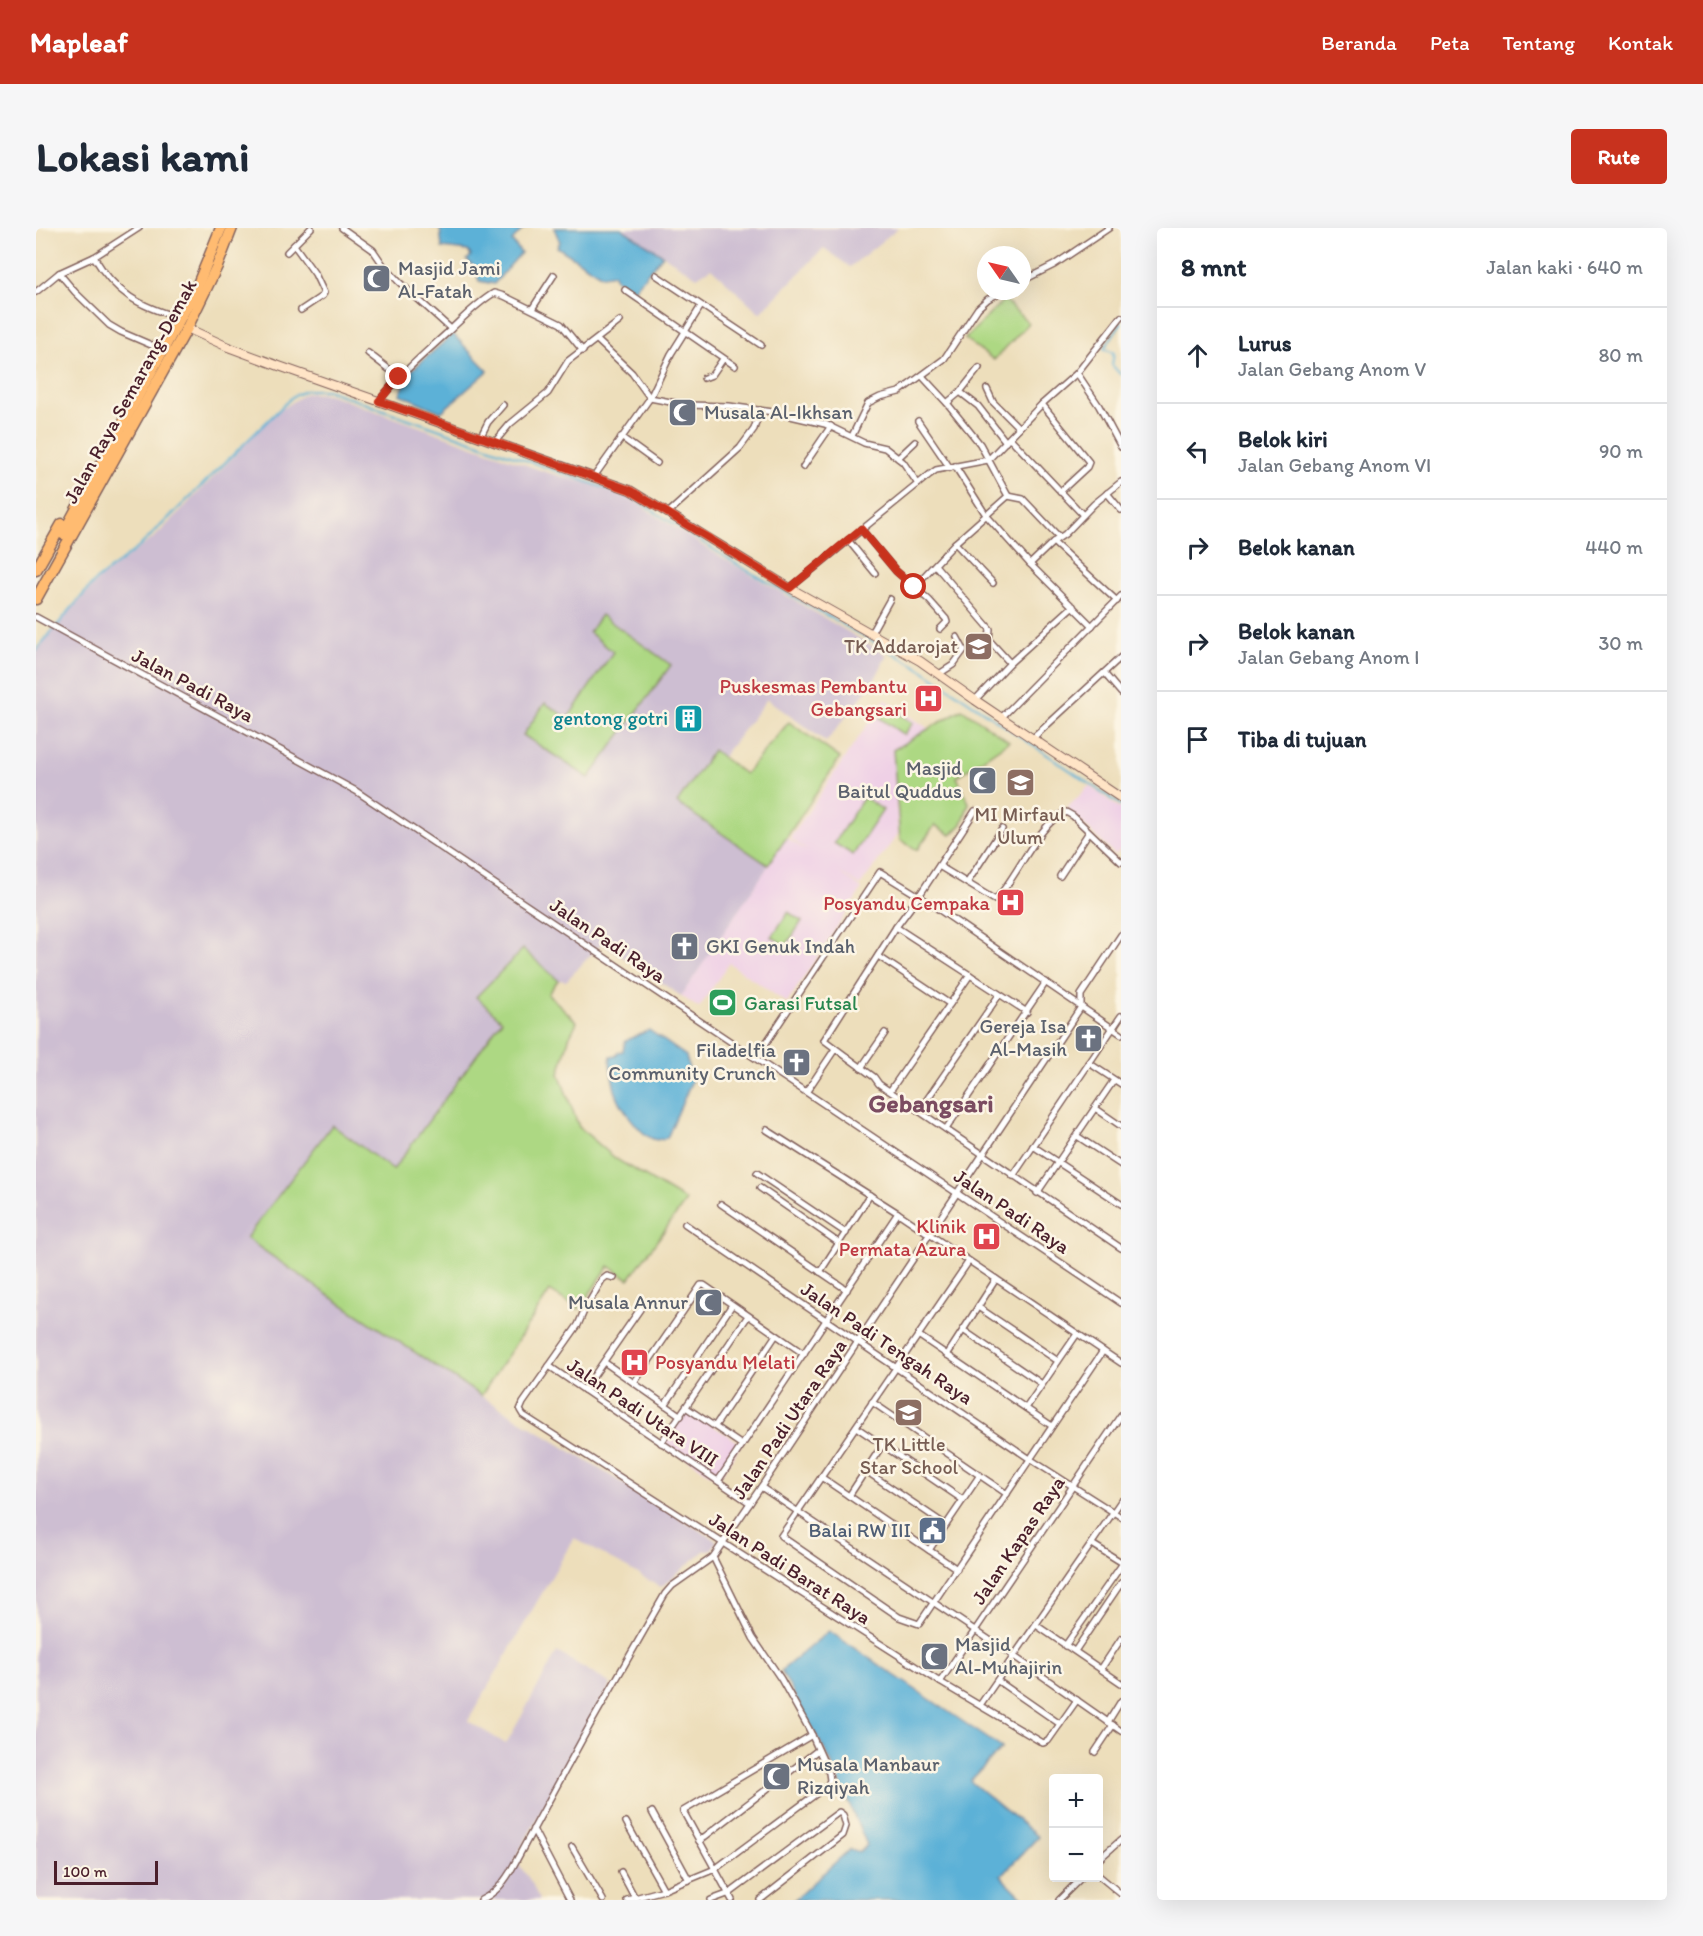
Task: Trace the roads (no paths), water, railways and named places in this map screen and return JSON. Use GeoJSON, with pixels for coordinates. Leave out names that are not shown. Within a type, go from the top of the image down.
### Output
{"type":"FeatureCollection","features":[{"type":"Feature","properties":{"kind":"highway"},"geometry":{"type":"LineString","coordinates":[[36,585],[181,318],[196,289],[221,228]]}},
{"type":"Feature","properties":{"kind":"highway","name":"Jalan Raya Semarang-Demak"},"geometry":{"type":"LineString","coordinates":[[36,599],[188,328],[232,228]]}},
{"type":"Feature","properties":{"kind":"highway"},"geometry":{"type":"LineString","coordinates":[[36,570],[84,486],[109,451]]}},
{"type":"Feature","properties":{"kind":"street"},"geometry":{"type":"LineString","coordinates":[[36,292],[59,273],[94,257],[138,228]]}},
{"type":"Feature","properties":{"kind":"street"},"geometry":{"type":"LineString","coordinates":[[287,252],[311,228]]}},
{"type":"Feature","properties":{"kind":"street"},"geometry":{"type":"LineString","coordinates":[[342,228],[373,250],[381,263],[399,282],[451,329]]}},
{"type":"Feature","properties":{"kind":"street"},"geometry":{"type":"LineString","coordinates":[[1031,276],[1053,265],[1107,228]]}},
{"type":"Feature","properties":{"kind":"street"},"geometry":{"type":"LineString","coordinates":[[294,245],[315,274],[324,293],[301,310]]}},
{"type":"Feature","properties":{"kind":"street"},"geometry":{"type":"LineString","coordinates":[[94,257],[109,280],[126,294],[150,309],[181,318]]}},
{"type":"Feature","properties":{"kind":"street"},"geometry":{"type":"LineString","coordinates":[[59,273],[109,325],[163,350]]}},
{"type":"Feature","properties":{"kind":"street"},"geometry":{"type":"LineString","coordinates":[[656,274],[761,345]]}},
{"type":"Feature","properties":{"kind":"street"},"geometry":{"type":"LineString","coordinates":[[532,309],[554,275]]}},
{"type":"Feature","properties":{"kind":"street"},"geometry":{"type":"LineString","coordinates":[[625,290],[735,366]]}},
{"type":"Feature","properties":{"kind":"street"},"geometry":{"type":"LineString","coordinates":[[379,401],[399,377],[494,293],[532,309],[563,326],[583,351]]}},
{"type":"Feature","properties":{"kind":"street"},"geometry":{"type":"LineString","coordinates":[[852,436],[868,403],[899,392],[948,354],[978,308],[987,300]]}},
{"type":"Feature","properties":{"kind":"street"},"geometry":{"type":"LineString","coordinates":[[593,478],[650,398],[684,332],[702,306]]}},
{"type":"Feature","properties":{"kind":"street"},"geometry":{"type":"LineString","coordinates":[[790,588],[936,470],[988,460],[1042,404],[1077,373],[1121,317]]}},
{"type":"Feature","properties":{"kind":"street"},"geometry":{"type":"LineString","coordinates":[[494,443],[510,424],[548,393],[565,365],[620,321]]}},
{"type":"Feature","properties":{"kind":"street"},"geometry":{"type":"LineString","coordinates":[[188,328],[228,347],[630,490],[790,588],[939,674],[1121,798]]}},
{"type":"Feature","properties":{"kind":"street"},"geometry":{"type":"LineString","coordinates":[[597,340],[632,373],[650,398],[686,405],[729,406],[760,410],[831,426],[864,443],[885,448],[898,458],[918,484]]}},
{"type":"Feature","properties":{"kind":"street"},"geometry":{"type":"LineString","coordinates":[[368,353],[399,377]]}},
{"type":"Feature","properties":{"kind":"street"},"geometry":{"type":"LineString","coordinates":[[705,378],[712,375],[723,358]]}},
{"type":"Feature","properties":{"kind":"street"},"geometry":{"type":"LineString","coordinates":[[947,403],[960,392],[979,368]]}},
{"type":"Feature","properties":{"kind":"street"},"geometry":{"type":"LineString","coordinates":[[1077,373],[1099,406],[1121,447]]}},
{"type":"Feature","properties":{"kind":"street"},"geometry":{"type":"LineString","coordinates":[[922,376],[980,444],[1008,496]]}},
{"type":"Feature","properties":{"kind":"street"},"geometry":{"type":"LineString","coordinates":[[987,389],[993,402],[1019,428]]}},
{"type":"Feature","properties":{"kind":"street"},"geometry":{"type":"LineString","coordinates":[[960,392],[978,406],[1008,440],[1083,515]]}},
{"type":"Feature","properties":{"kind":"street"},"geometry":{"type":"LineString","coordinates":[[1042,404],[1088,460],[1087,467],[1061,491]]}},
{"type":"Feature","properties":{"kind":"street"},"geometry":{"type":"LineString","coordinates":[[480,438],[488,422],[502,405]]}},
{"type":"Feature","properties":{"kind":"street"},"geometry":{"type":"LineString","coordinates":[[668,513],[740,448],[754,429],[760,410]]}},
{"type":"Feature","properties":{"kind":"street"},"geometry":{"type":"LineString","coordinates":[[918,421],[986,515],[1030,564],[1092,626]]}},
{"type":"Feature","properties":{"kind":"street"},"geometry":{"type":"LineString","coordinates":[[803,467],[831,426]]}},
{"type":"Feature","properties":{"kind":"street"},"geometry":{"type":"LineString","coordinates":[[621,437],[657,463]]}},
{"type":"Feature","properties":{"kind":"street"},"geometry":{"type":"LineString","coordinates":[[898,458],[915,442]]}},
{"type":"Feature","properties":{"kind":"street"},"geometry":{"type":"LineString","coordinates":[[1030,564],[1121,482]]}},
{"type":"Feature","properties":{"kind":"street"},"geometry":{"type":"LineString","coordinates":[[1107,493],[1121,510]]}},
{"type":"Feature","properties":{"kind":"street"},"geometry":{"type":"LineString","coordinates":[[914,587],[955,543],[1008,496],[1023,499],[1059,537]]}},
{"type":"Feature","properties":{"kind":"street"},"geometry":{"type":"LineString","coordinates":[[861,529],[896,571],[929,600],[947,621],[940,629]]}},
{"type":"Feature","properties":{"kind":"street"},"geometry":{"type":"LineString","coordinates":[[848,540],[875,573]]}},
{"type":"Feature","properties":{"kind":"street"},"geometry":{"type":"LineString","coordinates":[[1001,718],[1119,598],[1053,542]]}},
{"type":"Feature","properties":{"kind":"street"},"geometry":{"type":"LineString","coordinates":[[955,543],[993,583]]}},
{"type":"Feature","properties":{"kind":"street"},"geometry":{"type":"LineString","coordinates":[[935,565],[990,629],[989,639],[1010,663]]}},
{"type":"Feature","properties":{"kind":"street"},"geometry":{"type":"LineString","coordinates":[[871,633],[890,599]]}},
{"type":"Feature","properties":{"kind":"street"},"geometry":{"type":"LineString","coordinates":[[975,700],[1010,663],[1073,606]]}},
{"type":"Feature","properties":{"kind":"street","name":"Jalan Padi Raya"},"geometry":{"type":"LineString","coordinates":[[36,617],[345,784],[1121,1303]]}},
{"type":"Feature","properties":{"kind":"street"},"geometry":{"type":"LineString","coordinates":[[939,674],[955,663],[964,650],[957,637]]}},
{"type":"Feature","properties":{"kind":"street"},"geometry":{"type":"LineString","coordinates":[[1033,738],[1121,657]]}},
{"type":"Feature","properties":{"kind":"street"},"geometry":{"type":"LineString","coordinates":[[1104,673],[1121,693]]}},
{"type":"Feature","properties":{"kind":"street"},"geometry":{"type":"LineString","coordinates":[[975,812],[896,927],[857,991],[833,1024],[825,1042],[982,1156],[1121,1248]]}},
{"type":"Feature","properties":{"kind":"street"},"geometry":{"type":"LineString","coordinates":[[939,866],[993,900],[997,899],[1042,832],[1060,814],[1064,813],[1069,814],[1121,862]]}},
{"type":"Feature","properties":{"kind":"street"},"geometry":{"type":"LineString","coordinates":[[967,883],[1002,829]]}},
{"type":"Feature","properties":{"kind":"street"},"geometry":{"type":"LineString","coordinates":[[1060,876],[1089,832]]}},
{"type":"Feature","properties":{"kind":"street"},"geometry":{"type":"LineString","coordinates":[[756,1058],[880,872],[919,896],[1121,1034]]}},
{"type":"Feature","properties":{"kind":"street"},"geometry":{"type":"LineString","coordinates":[[896,927],[1027,1012]]}},
{"type":"Feature","properties":{"kind":"street","name":"Jalan Padi Utara Raya"},"geometry":{"type":"LineString","coordinates":[[481,1900],[501,1886],[665,1594],[672,1586],[713,1557],[721,1546],[1081,1007],[1082,995],[1121,935]]}},
{"type":"Feature","properties":{"kind":"street"},"geometry":{"type":"LineString","coordinates":[[878,956],[950,1004]]}},
{"type":"Feature","properties":{"kind":"street"},"geometry":{"type":"LineString","coordinates":[[890,1091],[970,975]]}},
{"type":"Feature","properties":{"kind":"street"},"geometry":{"type":"LineString","coordinates":[[946,1129],[1046,982]]}},
{"type":"Feature","properties":{"kind":"street"},"geometry":{"type":"LineString","coordinates":[[919,1111],[999,995]]}},
{"type":"Feature","properties":{"kind":"street"},"geometry":{"type":"LineString","coordinates":[[1012,1176],[1121,1016]]}},
{"type":"Feature","properties":{"kind":"street"},"geometry":{"type":"LineString","coordinates":[[861,1068],[885,1033]]}},
{"type":"Feature","properties":{"kind":"street"},"geometry":{"type":"LineString","coordinates":[[807,1091],[835,1049]]}},
{"type":"Feature","properties":{"kind":"street"},"geometry":{"type":"LineString","coordinates":[[1089,1063],[1121,1084]]}},
{"type":"Feature","properties":{"kind":"street"},"geometry":{"type":"LineString","coordinates":[[1037,1193],[1114,1080]]}},
{"type":"Feature","properties":{"kind":"street"},"geometry":{"type":"LineString","coordinates":[[1095,1108],[1121,1125]]}},
{"type":"Feature","properties":{"kind":"street"},"geometry":{"type":"LineString","coordinates":[[767,1130],[898,1213],[1121,1363]]}},
{"type":"Feature","properties":{"kind":"street"},"geometry":{"type":"LineString","coordinates":[[1077,1136],[1121,1165]]}},
{"type":"Feature","properties":{"kind":"street"},"geometry":{"type":"LineString","coordinates":[[1033,1146],[1121,1204]]}},
{"type":"Feature","properties":{"kind":"street"},"geometry":{"type":"LineString","coordinates":[[757,1173],[846,1233]]}},
{"type":"Feature","properties":{"kind":"street"},"geometry":{"type":"LineString","coordinates":[[760,1188],[839,1243]]}},
{"type":"Feature","properties":{"kind":"street"},"geometry":{"type":"LineString","coordinates":[[820,1272],[870,1195]]}},
{"type":"Feature","properties":{"kind":"street"},"geometry":{"type":"LineString","coordinates":[[721,1204],[847,1290]]}},
{"type":"Feature","properties":{"kind":"street"},"geometry":{"type":"LineString","coordinates":[[799,1215],[805,1206]]}},
{"type":"Feature","properties":{"kind":"street"},"geometry":{"type":"LineString","coordinates":[[718,1481],[898,1213]]}},
{"type":"Feature","properties":{"kind":"street","name":"Jalan Padi Tengah Raya"},"geometry":{"type":"LineString","coordinates":[[685,1224],[1030,1459],[1121,1517]]}},
{"type":"Feature","properties":{"kind":"street"},"geometry":{"type":"LineString","coordinates":[[969,1261],[781,1536],[898,1617],[919,1624],[1103,1351]]}},
{"type":"Feature","properties":{"kind":"street","name":"Jalan Padi Utara VIII"},"geometry":{"type":"LineString","coordinates":[[523,1415],[520,1410],[523,1403],[578,1324],[603,1280],[607,1276],[614,1278]]}},
{"type":"Feature","properties":{"kind":"street"},"geometry":{"type":"LineString","coordinates":[[947,1354],[996,1279]]}},
{"type":"Feature","properties":{"kind":"street"},"geometry":{"type":"LineString","coordinates":[[634,1383],[699,1287],[704,1286],[804,1354]]}},
{"type":"Feature","properties":{"kind":"street"},"geometry":{"type":"LineString","coordinates":[[584,1390],[643,1305]]}},
{"type":"Feature","properties":{"kind":"street"},"geometry":{"type":"LineString","coordinates":[[665,1405],[732,1305]]}},
{"type":"Feature","properties":{"kind":"street"},"geometry":{"type":"LineString","coordinates":[[978,1307],[1058,1361]]}},
{"type":"Feature","properties":{"kind":"street"},"geometry":{"type":"LineString","coordinates":[[662,1443],[748,1316]]}},
{"type":"Feature","properties":{"kind":"street"},"geometry":{"type":"LineString","coordinates":[[963,1330],[1042,1384]]}},
{"type":"Feature","properties":{"kind":"street"},"geometry":{"type":"LineString","coordinates":[[1026,1408],[1077,1334]]}},
{"type":"Feature","properties":{"kind":"street"},"geometry":{"type":"LineString","coordinates":[[715,1426],[776,1335]]}},
{"type":"Feature","properties":{"kind":"street"},"geometry":{"type":"LineString","coordinates":[[918,1335],[1052,1426]]}},
{"type":"Feature","properties":{"kind":"street"},"geometry":{"type":"LineString","coordinates":[[604,1362],[681,1416]]}},
{"type":"Feature","properties":{"kind":"street","name":"Jalan Padi Utara VIII"},"geometry":{"type":"LineString","coordinates":[[549,1366],[750,1503]]}},
{"type":"Feature","properties":{"kind":"street"},"geometry":{"type":"LineString","coordinates":[[872,1402],[1007,1494]]}},
{"type":"Feature","properties":{"kind":"street"},"geometry":{"type":"LineString","coordinates":[[687,1408],[742,1445]]}},
{"type":"Feature","properties":{"kind":"street","name":"Jalan Padi Barat Raya"},"geometry":{"type":"LineString","coordinates":[[523,1415],[721,1546],[1043,1743],[1048,1741],[1060,1724]]}},
{"type":"Feature","properties":{"kind":"street","name":"Jalan Kapas Raya"},"geometry":{"type":"LineString","coordinates":[[940,1682],[1121,1415]]}},
{"type":"Feature","properties":{"kind":"street"},"geometry":{"type":"LineString","coordinates":[[856,1427],[963,1500]]}},
{"type":"Feature","properties":{"kind":"street"},"geometry":{"type":"LineString","coordinates":[[849,1496],[883,1444]]}},
{"type":"Feature","properties":{"kind":"street"},"geometry":{"type":"LineString","coordinates":[[866,1471],[946,1525]]}},
{"type":"Feature","properties":{"kind":"street"},"geometry":{"type":"LineString","coordinates":[[929,1550],[980,1475]]}},
{"type":"Feature","properties":{"kind":"street"},"geometry":{"type":"LineString","coordinates":[[821,1478],[957,1569]]}},
{"type":"Feature","properties":{"kind":"street"},"geometry":{"type":"LineString","coordinates":[[761,1487],[1121,1731]]}},
{"type":"Feature","properties":{"kind":"street"},"geometry":{"type":"LineString","coordinates":[[980,1705],[1121,1500]]}},
{"type":"Feature","properties":{"kind":"street"},"geometry":{"type":"LineString","coordinates":[[1065,1646],[1121,1564],[1092,1544]]}},
{"type":"Feature","properties":{"kind":"street"},"geometry":{"type":"LineString","coordinates":[[627,1900],[664,1890],[715,1869],[828,1785],[830,1780],[812,1735],[781,1678],[753,1638],[713,1557]]}},
{"type":"Feature","properties":{"kind":"street"},"geometry":{"type":"LineString","coordinates":[[1075,1651],[1121,1583]]}},
{"type":"Feature","properties":{"kind":"street"},"geometry":{"type":"LineString","coordinates":[[1035,1625],[1121,1683]]}},
{"type":"Feature","properties":{"kind":"street"},"geometry":{"type":"LineString","coordinates":[[1101,1669],[1121,1640]]}},
{"type":"Feature","properties":{"kind":"street"},"geometry":{"type":"LineString","coordinates":[[998,1681],[1060,1724],[1077,1700]]}},
{"type":"Feature","properties":{"kind":"street"},"geometry":{"type":"LineString","coordinates":[[1095,1752],[1121,1701]]}},
{"type":"Feature","properties":{"kind":"street"},"geometry":{"type":"LineString","coordinates":[[732,1900],[684,1815],[684,1810],[812,1735]]}},
{"type":"Feature","properties":{"kind":"street"},"geometry":{"type":"LineString","coordinates":[[699,1841],[818,1750]]}},
{"type":"Feature","properties":{"kind":"street"},"geometry":{"type":"LineString","coordinates":[[652,1812],[689,1880]]}},
{"type":"Feature","properties":{"kind":"street"},"geometry":{"type":"LineString","coordinates":[[711,1900],[730,1893],[839,1812],[846,1821],[846,1831],[843,1835],[761,1900]]}},
{"type":"Feature","properties":{"kind":"street"},"geometry":{"type":"LineString","coordinates":[[626,1822],[664,1890]]}},
{"type":"Feature","properties":{"kind":"street"},"geometry":{"type":"LineString","coordinates":[[533,1829],[570,1900]]}},
{"type":"Feature","properties":{"kind":"street"},"geometry":{"type":"LineString","coordinates":[[1103,1856],[1121,1840]]}},
{"type":"Feature","properties":{"kind":"street"},"geometry":{"type":"LineString","coordinates":[[572,1847],[603,1900]]}},
{"type":"Feature","properties":{"kind":"street"},"geometry":{"type":"LineString","coordinates":[[621,1872],[635,1899]]}},
{"type":"Feature","properties":{"kind":"street"},"geometry":{"type":"LineString","coordinates":[[1103,1879],[1121,1894]]}},
{"type":"Feature","properties":{"kind":"street"},"geometry":{"type":"LineString","coordinates":[[1059,1900],[1077,1882]]}},
{"type":"Feature","properties":{"kind":"water"},"geometry":{"type":"Polygon","coordinates":[[[440,228],[524,228],[512,241],[521,253],[494,284],[479,281],[475,268],[467,260],[471,256],[468,251],[442,248],[440,228]]]}},
{"type":"Feature","properties":{"kind":"water"},"geometry":{"type":"Polygon","coordinates":[[[554,228],[621,228],[663,255],[631,293],[615,278],[614,274],[602,276],[557,247],[560,242],[554,228]]]}},
{"type":"Feature","properties":{"kind":"water"},"geometry":{"type":"Polygon","coordinates":[[[453,334],[488,371],[441,412],[400,394],[411,371],[453,334]]]}},
{"type":"Feature","properties":{"kind":"water"},"geometry":{"type":"Polygon","coordinates":[[[649,1030],[686,1056],[693,1078],[667,1138],[658,1140],[642,1131],[625,1110],[615,1090],[610,1061],[611,1057],[623,1051],[625,1041],[649,1030]]]}},
{"type":"Feature","properties":{"kind":"water"},"geometry":{"type":"Polygon","coordinates":[[[829,1631],[1002,1748],[970,1781],[1038,1837],[1001,1876],[1025,1900],[794,1900],[850,1849],[860,1852],[867,1845],[831,1762],[781,1671],[829,1631]]]}},
{"type":"Feature","properties":{"kind":"waterway"},"geometry":{"type":"LineString","coordinates":[[1121,323],[1104,349],[1114,353],[1112,365],[1121,375]]}},
{"type":"Feature","properties":{"kind":"waterway"},"geometry":{"type":"LineString","coordinates":[[36,650],[95,581],[139,547],[292,397],[306,390],[327,390],[633,498],[743,568],[918,667],[1121,805]]}},
{"type":"Feature","properties":{"kind":"place","name":"Masjid Jami Al-Fatah"},"geometry":{"type":"Point","coordinates":[377,279]}},
{"type":"Feature","properties":{"kind":"place","name":"Musala Al-Ikhsan"},"geometry":{"type":"Point","coordinates":[683,412]}},
{"type":"Feature","properties":{"kind":"place","name":"TK Addarojat"},"geometry":{"type":"Point","coordinates":[979,646]}},
{"type":"Feature","properties":{"kind":"place","name":"Puskesmas Pembantu Gebangsari"},"geometry":{"type":"Point","coordinates":[928,698]}},
{"type":"Feature","properties":{"kind":"place","name":"gentong gotri"},"geometry":{"type":"Point","coordinates":[689,718]}},
{"type":"Feature","properties":{"kind":"place","name":"Masjid Baitul Quddus"},"geometry":{"type":"Point","coordinates":[983,780]}},
{"type":"Feature","properties":{"kind":"place","name":"MI Mirfaul Ulum"},"geometry":{"type":"Point","coordinates":[1020,783]}},
{"type":"Feature","properties":{"kind":"place","name":"Posyandu Cempaka"},"geometry":{"type":"Point","coordinates":[1011,903]}},
{"type":"Feature","properties":{"kind":"place","name":"GKI Genuk Indah"},"geometry":{"type":"Point","coordinates":[685,946]}},
{"type":"Feature","properties":{"kind":"place","name":"Garasi Futsal"},"geometry":{"type":"Point","coordinates":[723,1003]}},
{"type":"Feature","properties":{"kind":"place","name":"Gereja Isa Al-Masih"},"geometry":{"type":"Point","coordinates":[1088,1038]}},
{"type":"Feature","properties":{"kind":"place","name":"Filadelfia Community Crunch"},"geometry":{"type":"Point","coordinates":[797,1062]}},
{"type":"Feature","properties":{"kind":"place","name":"Klinik Permata Azura"},"geometry":{"type":"Point","coordinates":[987,1237]}},
{"type":"Feature","properties":{"kind":"place","name":"Musala Annur"},"geometry":{"type":"Point","coordinates":[709,1302]}},
{"type":"Feature","properties":{"kind":"place","name":"Posyandu Melati"},"geometry":{"type":"Point","coordinates":[634,1362]}},
{"type":"Feature","properties":{"kind":"place","name":"TK Little Star School"},"geometry":{"type":"Point","coordinates":[909,1413]}},
{"type":"Feature","properties":{"kind":"place","name":"Balai RW III"},"geometry":{"type":"Point","coordinates":[932,1530]}},
{"type":"Feature","properties":{"kind":"place","name":"Masjid Al-Muhajirin"},"geometry":{"type":"Point","coordinates":[934,1656]}},
{"type":"Feature","properties":{"kind":"place","name":"Musala Manbaur Rizqiyah"},"geometry":{"type":"Point","coordinates":[776,1776]}},
{"type":"Feature","properties":{"kind":"district","name":"Gebangsari"},"geometry":{"type":"Point","coordinates":[931,1103]}}]}
